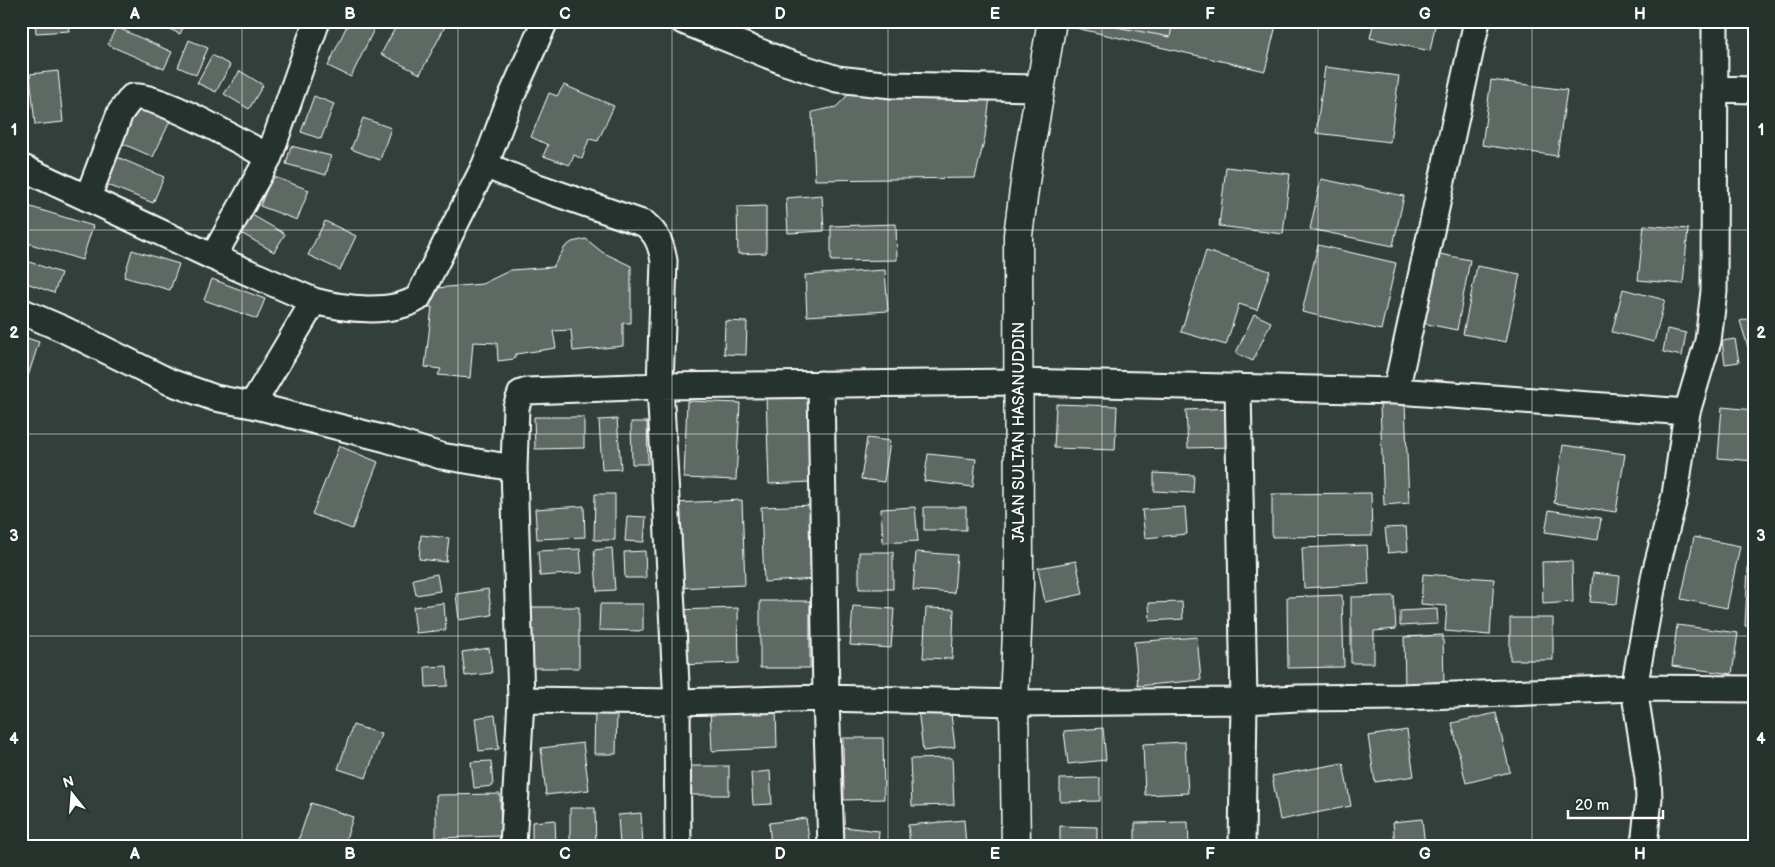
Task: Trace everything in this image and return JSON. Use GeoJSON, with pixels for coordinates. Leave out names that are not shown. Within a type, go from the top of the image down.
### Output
{"type":"FeatureCollection","features":[{"type":"Feature","properties":{"kind":"main road","name":"JALAN SULTAN HASANUDDIN"},"geometry":{"type":"LineString","coordinates":[[1016,846],[1014,703],[1019,585],[1018,235],[1052,21]]}},
{"type":"Feature","properties":{"kind":"street"},"geometry":{"type":"LineString","coordinates":[[213,257],[269,157],[316,21]]}},
{"type":"Feature","properties":{"kind":"street"},"geometry":{"type":"LineString","coordinates":[[21,167],[213,257],[314,301],[352,309],[400,306],[418,298],[485,165],[509,102],[545,21]]}},
{"type":"Feature","properties":{"kind":"street"},"geometry":{"type":"LineString","coordinates":[[683,21],[785,62],[837,79],[892,86],[1040,88]]}},
{"type":"Feature","properties":{"kind":"street"},"geometry":{"type":"LineString","coordinates":[[1396,391],[1477,21]]}},
{"type":"Feature","properties":{"kind":"street"},"geometry":{"type":"LineString","coordinates":[[1644,846],[1649,798],[1648,778],[1634,688],[1655,573],[1675,495],[1688,412],[1708,341],[1714,291],[1715,21]]}},
{"type":"Feature","properties":{"kind":"street"},"geometry":{"type":"LineString","coordinates":[[1715,89],[1754,90]]}},
{"type":"Feature","properties":{"kind":"street"},"geometry":{"type":"LineString","coordinates":[[88,197],[120,113],[132,97],[143,96],[176,110],[269,157]]}},
{"type":"Feature","properties":{"kind":"street"},"geometry":{"type":"LineString","coordinates":[[485,165],[535,186],[645,224],[654,232],[661,244],[664,261],[660,386],[677,702],[678,846]]}},
{"type":"Feature","properties":{"kind":"street"},"geometry":{"type":"LineString","coordinates":[[252,405],[314,301]]}},
{"type":"Feature","properties":{"kind":"street"},"geometry":{"type":"LineString","coordinates":[[21,311],[63,329],[170,382],[215,398],[252,405],[441,456],[514,468]]}},
{"type":"Feature","properties":{"kind":"street"},"geometry":{"type":"LineString","coordinates":[[513,846],[521,700],[514,468],[516,407],[521,393],[527,391],[660,386],[1018,382],[1396,391],[1688,412]]}},
{"type":"Feature","properties":{"kind":"street"},"geometry":{"type":"LineString","coordinates":[[822,384],[826,698],[831,846]]}},
{"type":"Feature","properties":{"kind":"street"},"geometry":{"type":"LineString","coordinates":[[1238,387],[1244,701],[1242,846]]}},
{"type":"Feature","properties":{"kind":"street"},"geometry":{"type":"LineString","coordinates":[[521,700],[677,702],[826,698],[1014,703],[1244,701],[1634,688],[1754,689]]}},
{"type":"Feature","properties":{"kind":"building"},"geometry":{"type":"Polygon","coordinates":[[[35,21],[68,21],[69,31],[36,33],[35,21]]]}},
{"type":"Feature","properties":{"kind":"building"},"geometry":{"type":"Polygon","coordinates":[[[153,21],[186,21],[180,34],[153,21]]]}},
{"type":"Feature","properties":{"kind":"building"},"geometry":{"type":"Polygon","coordinates":[[[349,21],[378,21],[351,77],[328,66],[349,21]]]}},
{"type":"Feature","properties":{"kind":"building"},"geometry":{"type":"Polygon","coordinates":[[[399,21],[448,21],[420,74],[381,54],[399,21]]]}},
{"type":"Feature","properties":{"kind":"building"},"geometry":{"type":"Polygon","coordinates":[[[1068,21],[1277,21],[1265,71],[1067,26],[1068,21]]]}},
{"type":"Feature","properties":{"kind":"building"},"geometry":{"type":"Polygon","coordinates":[[[1112,21],[1173,21],[1170,37],[1111,26],[1112,21]]]}},
{"type":"Feature","properties":{"kind":"building"},"geometry":{"type":"Polygon","coordinates":[[[1374,21],[1436,21],[1430,51],[1370,38],[1374,21]]]}},
{"type":"Feature","properties":{"kind":"building"},"geometry":{"type":"Polygon","coordinates":[[[116,27],[172,52],[164,69],[108,45],[116,27]]]}},
{"type":"Feature","properties":{"kind":"building"},"geometry":{"type":"Polygon","coordinates":[[[189,40],[208,48],[196,75],[178,67],[189,40]]]}},
{"type":"Feature","properties":{"kind":"building"},"geometry":{"type":"Polygon","coordinates":[[[212,55],[230,65],[216,92],[197,83],[212,55]]]}},
{"type":"Feature","properties":{"kind":"building"},"geometry":{"type":"Polygon","coordinates":[[[1325,67],[1399,76],[1390,142],[1316,133],[1325,67]]]}},
{"type":"Feature","properties":{"kind":"building"},"geometry":{"type":"Polygon","coordinates":[[[58,71],[63,122],[35,125],[30,74],[58,71]]]}},
{"type":"Feature","properties":{"kind":"building"},"geometry":{"type":"Polygon","coordinates":[[[240,71],[263,85],[249,109],[224,94],[240,71]]]}},
{"type":"Feature","properties":{"kind":"building"},"geometry":{"type":"Polygon","coordinates":[[[1491,80],[1567,90],[1557,156],[1482,145],[1491,80]]]}},
{"type":"Feature","properties":{"kind":"building"},"geometry":{"type":"Polygon","coordinates":[[[564,85],[614,106],[598,141],[589,139],[582,159],[574,155],[570,165],[543,156],[548,145],[531,137],[549,93],[557,96],[564,85]]]}},
{"type":"Feature","properties":{"kind":"building"},"geometry":{"type":"Polygon","coordinates":[[[991,89],[985,137],[975,178],[815,180],[812,112],[836,107],[849,94],[991,89]]]}},
{"type":"Feature","properties":{"kind":"building"},"geometry":{"type":"Polygon","coordinates":[[[314,96],[334,104],[321,139],[301,132],[314,96]]]}},
{"type":"Feature","properties":{"kind":"building"},"geometry":{"type":"Polygon","coordinates":[[[136,104],[171,119],[153,157],[119,142],[136,104]]]}},
{"type":"Feature","properties":{"kind":"building"},"geometry":{"type":"Polygon","coordinates":[[[363,118],[391,128],[380,160],[351,149],[363,118]]]}},
{"type":"Feature","properties":{"kind":"building"},"geometry":{"type":"Polygon","coordinates":[[[291,146],[331,156],[326,175],[286,164],[291,146]]]}},
{"type":"Feature","properties":{"kind":"building"},"geometry":{"type":"Polygon","coordinates":[[[110,154],[164,177],[153,203],[98,181],[110,154]]]}},
{"type":"Feature","properties":{"kind":"building"},"geometry":{"type":"Polygon","coordinates":[[[1226,167],[1290,174],[1283,234],[1219,226],[1226,167]]]}},
{"type":"Feature","properties":{"kind":"building"},"geometry":{"type":"Polygon","coordinates":[[[272,176],[309,190],[297,220],[260,206],[272,176]]]}},
{"type":"Feature","properties":{"kind":"building"},"geometry":{"type":"Polygon","coordinates":[[[1321,179],[1404,196],[1393,246],[1310,229],[1321,179]]]}},
{"type":"Feature","properties":{"kind":"building"},"geometry":{"type":"Polygon","coordinates":[[[822,195],[824,231],[788,233],[786,198],[822,195]]]}},
{"type":"Feature","properties":{"kind":"building"},"geometry":{"type":"Polygon","coordinates":[[[21,204],[93,226],[82,260],[21,241],[21,204]]]}},
{"type":"Feature","properties":{"kind":"building"},"geometry":{"type":"Polygon","coordinates":[[[766,206],[766,253],[738,254],[737,207],[766,206]]]}},
{"type":"Feature","properties":{"kind":"building"},"geometry":{"type":"Polygon","coordinates":[[[252,215],[285,234],[274,252],[241,233],[252,215]]]}},
{"type":"Feature","properties":{"kind":"building"},"geometry":{"type":"Polygon","coordinates":[[[325,221],[356,236],[340,270],[308,255],[325,221]]]}},
{"type":"Feature","properties":{"kind":"building"},"geometry":{"type":"Polygon","coordinates":[[[896,224],[897,260],[831,261],[831,226],[896,224]]]}},
{"type":"Feature","properties":{"kind":"building"},"geometry":{"type":"Polygon","coordinates":[[[1644,225],[1688,229],[1683,284],[1638,280],[1644,225]]]}},
{"type":"Feature","properties":{"kind":"building"},"geometry":{"type":"Polygon","coordinates":[[[586,239],[602,252],[631,266],[631,323],[623,323],[623,346],[573,351],[571,330],[553,331],[556,348],[516,354],[514,359],[498,361],[497,343],[473,342],[470,378],[438,375],[441,369],[425,367],[432,307],[424,307],[425,289],[482,284],[511,270],[553,267],[565,247],[572,242],[586,239]]]}},
{"type":"Feature","properties":{"kind":"building"},"geometry":{"type":"Polygon","coordinates":[[[1318,245],[1396,263],[1381,330],[1302,312],[1318,245]]]}},
{"type":"Feature","properties":{"kind":"building"},"geometry":{"type":"Polygon","coordinates":[[[132,250],[179,264],[170,290],[124,277],[132,250]]]}},
{"type":"Feature","properties":{"kind":"building"},"geometry":{"type":"Polygon","coordinates":[[[1206,251],[1270,271],[1257,310],[1239,304],[1226,345],[1181,332],[1206,251]]]}},
{"type":"Feature","properties":{"kind":"building"},"geometry":{"type":"Polygon","coordinates":[[[1435,253],[1470,260],[1457,330],[1422,323],[1435,253]]]}},
{"type":"Feature","properties":{"kind":"building"},"geometry":{"type":"Polygon","coordinates":[[[21,259],[61,273],[54,293],[21,281],[21,259]]]}},
{"type":"Feature","properties":{"kind":"building"},"geometry":{"type":"Polygon","coordinates":[[[1477,266],[1520,274],[1506,342],[1463,334],[1477,266]]]}},
{"type":"Feature","properties":{"kind":"building"},"geometry":{"type":"Polygon","coordinates":[[[885,270],[888,311],[807,316],[805,275],[885,270]]]}},
{"type":"Feature","properties":{"kind":"building"},"geometry":{"type":"Polygon","coordinates":[[[212,279],[265,299],[257,319],[204,300],[212,279]]]}},
{"type":"Feature","properties":{"kind":"building"},"geometry":{"type":"Polygon","coordinates":[[[1623,289],[1665,300],[1654,342],[1612,332],[1623,289]]]}},
{"type":"Feature","properties":{"kind":"building"},"geometry":{"type":"Polygon","coordinates":[[[1254,314],[1271,322],[1253,361],[1236,353],[1254,314]]]}},
{"type":"Feature","properties":{"kind":"building"},"geometry":{"type":"Polygon","coordinates":[[[1754,317],[1754,356],[1751,357],[1740,321],[1754,317]]]}},
{"type":"Feature","properties":{"kind":"building"},"geometry":{"type":"Polygon","coordinates":[[[725,321],[747,322],[746,355],[724,354],[725,321]]]}},
{"type":"Feature","properties":{"kind":"building"},"geometry":{"type":"Polygon","coordinates":[[[1667,329],[1686,333],[1682,356],[1663,352],[1667,329]]]}},
{"type":"Feature","properties":{"kind":"building"},"geometry":{"type":"Polygon","coordinates":[[[21,336],[39,342],[28,376],[21,374],[21,336]]]}},
{"type":"Feature","properties":{"kind":"building"},"geometry":{"type":"Polygon","coordinates":[[[1735,339],[1739,362],[1725,364],[1722,341],[1735,339]]]}},
{"type":"Feature","properties":{"kind":"building"},"geometry":{"type":"Polygon","coordinates":[[[807,394],[811,482],[769,484],[766,396],[807,394]]]}},
{"type":"Feature","properties":{"kind":"building"},"geometry":{"type":"Polygon","coordinates":[[[687,401],[740,403],[736,480],[684,478],[687,401]]]}},
{"type":"Feature","properties":{"kind":"building"},"geometry":{"type":"Polygon","coordinates":[[[1056,404],[1117,406],[1115,450],[1054,448],[1056,404]]]}},
{"type":"Feature","properties":{"kind":"building"},"geometry":{"type":"Polygon","coordinates":[[[1405,404],[1409,503],[1384,505],[1380,405],[1405,404]]]}},
{"type":"Feature","properties":{"kind":"building"},"geometry":{"type":"Polygon","coordinates":[[[1722,407],[1754,410],[1754,461],[1718,458],[1722,407]]]}},
{"type":"Feature","properties":{"kind":"building"},"geometry":{"type":"Polygon","coordinates":[[[1232,408],[1234,447],[1188,448],[1186,410],[1232,408]]]}},
{"type":"Feature","properties":{"kind":"building"},"geometry":{"type":"Polygon","coordinates":[[[534,417],[584,417],[584,448],[535,449],[534,417]]]}},
{"type":"Feature","properties":{"kind":"building"},"geometry":{"type":"Polygon","coordinates":[[[617,419],[621,469],[602,470],[599,420],[617,419]]]}},
{"type":"Feature","properties":{"kind":"building"},"geometry":{"type":"Polygon","coordinates":[[[631,422],[647,422],[648,464],[632,464],[631,422]]]}},
{"type":"Feature","properties":{"kind":"building"},"geometry":{"type":"Polygon","coordinates":[[[867,438],[890,441],[884,482],[861,479],[867,438]]]}},
{"type":"Feature","properties":{"kind":"building"},"geometry":{"type":"Polygon","coordinates":[[[1563,445],[1625,454],[1616,512],[1554,503],[1563,445]]]}},
{"type":"Feature","properties":{"kind":"building"},"geometry":{"type":"Polygon","coordinates":[[[339,446],[378,462],[352,529],[312,514],[339,446]]]}},
{"type":"Feature","properties":{"kind":"building"},"geometry":{"type":"Polygon","coordinates":[[[928,454],[976,459],[973,487],[924,481],[928,454]]]}},
{"type":"Feature","properties":{"kind":"building"},"geometry":{"type":"Polygon","coordinates":[[[1154,473],[1194,475],[1193,493],[1154,491],[1154,473]]]}},
{"type":"Feature","properties":{"kind":"building"},"geometry":{"type":"Polygon","coordinates":[[[1371,493],[1372,536],[1272,537],[1272,494],[1371,493]]]}},
{"type":"Feature","properties":{"kind":"building"},"geometry":{"type":"Polygon","coordinates":[[[595,494],[615,494],[615,540],[594,540],[595,494]]]}},
{"type":"Feature","properties":{"kind":"building"},"geometry":{"type":"Polygon","coordinates":[[[742,500],[745,585],[677,588],[674,503],[742,500]]]}},
{"type":"Feature","properties":{"kind":"building"},"geometry":{"type":"Polygon","coordinates":[[[814,505],[817,579],[764,582],[761,507],[814,505]]]}},
{"type":"Feature","properties":{"kind":"building"},"geometry":{"type":"Polygon","coordinates":[[[584,506],[585,537],[537,539],[535,509],[584,506]]]}},
{"type":"Feature","properties":{"kind":"building"},"geometry":{"type":"Polygon","coordinates":[[[915,507],[918,541],[883,543],[881,509],[915,507]]]}},
{"type":"Feature","properties":{"kind":"building"},"geometry":{"type":"Polygon","coordinates":[[[924,507],[966,507],[966,530],[924,530],[924,507]]]}},
{"type":"Feature","properties":{"kind":"building"},"geometry":{"type":"Polygon","coordinates":[[[1185,507],[1187,534],[1145,538],[1142,510],[1185,507]]]}},
{"type":"Feature","properties":{"kind":"building"},"geometry":{"type":"Polygon","coordinates":[[[1549,510],[1601,518],[1598,540],[1545,532],[1549,510]]]}},
{"type":"Feature","properties":{"kind":"building"},"geometry":{"type":"Polygon","coordinates":[[[627,516],[646,517],[644,542],[625,541],[627,516]]]}},
{"type":"Feature","properties":{"kind":"building"},"geometry":{"type":"Polygon","coordinates":[[[1406,527],[1408,551],[1388,553],[1385,528],[1406,527]]]}},
{"type":"Feature","properties":{"kind":"building"},"geometry":{"type":"Polygon","coordinates":[[[421,535],[449,538],[446,562],[419,559],[421,535]]]}},
{"type":"Feature","properties":{"kind":"building"},"geometry":{"type":"Polygon","coordinates":[[[1694,537],[1740,546],[1727,608],[1681,599],[1694,537]]]}},
{"type":"Feature","properties":{"kind":"building"},"geometry":{"type":"Polygon","coordinates":[[[1367,545],[1369,584],[1304,588],[1302,548],[1367,545]]]}},
{"type":"Feature","properties":{"kind":"building"},"geometry":{"type":"Polygon","coordinates":[[[612,548],[615,590],[597,591],[594,550],[612,548]]]}},
{"type":"Feature","properties":{"kind":"building"},"geometry":{"type":"Polygon","coordinates":[[[580,549],[582,573],[540,576],[538,551],[580,549]]]}},
{"type":"Feature","properties":{"kind":"building"},"geometry":{"type":"Polygon","coordinates":[[[1749,549],[1754,549],[1754,626],[1745,626],[1749,549]]]}},
{"type":"Feature","properties":{"kind":"building"},"geometry":{"type":"Polygon","coordinates":[[[645,551],[646,578],[625,578],[624,552],[645,551]]]}},
{"type":"Feature","properties":{"kind":"building"},"geometry":{"type":"Polygon","coordinates":[[[859,552],[893,552],[893,589],[859,589],[859,552]]]}},
{"type":"Feature","properties":{"kind":"building"},"geometry":{"type":"Polygon","coordinates":[[[916,552],[957,555],[954,593],[913,590],[916,552]]]}},
{"type":"Feature","properties":{"kind":"building"},"geometry":{"type":"Polygon","coordinates":[[[1076,561],[1083,594],[1045,602],[1038,568],[1076,561]]]}},
{"type":"Feature","properties":{"kind":"building"},"geometry":{"type":"Polygon","coordinates":[[[1572,561],[1573,602],[1543,604],[1542,562],[1572,561]]]}},
{"type":"Feature","properties":{"kind":"building"},"geometry":{"type":"Polygon","coordinates":[[[1593,573],[1620,576],[1617,604],[1590,602],[1593,573]]]}},
{"type":"Feature","properties":{"kind":"building"},"geometry":{"type":"Polygon","coordinates":[[[437,574],[440,591],[416,595],[413,579],[437,574]]]}},
{"type":"Feature","properties":{"kind":"building"},"geometry":{"type":"Polygon","coordinates":[[[1423,574],[1494,579],[1490,635],[1445,631],[1447,606],[1421,604],[1423,574]]]}},
{"type":"Feature","properties":{"kind":"building"},"geometry":{"type":"Polygon","coordinates":[[[488,589],[492,615],[459,620],[456,594],[488,589]]]}},
{"type":"Feature","properties":{"kind":"building"},"geometry":{"type":"Polygon","coordinates":[[[1342,595],[1344,667],[1288,668],[1287,597],[1342,595]]]}},
{"type":"Feature","properties":{"kind":"building"},"geometry":{"type":"Polygon","coordinates":[[[1394,596],[1396,629],[1374,631],[1374,663],[1351,663],[1351,597],[1394,596]]]}},
{"type":"Feature","properties":{"kind":"building"},"geometry":{"type":"Polygon","coordinates":[[[760,601],[810,601],[810,668],[760,668],[760,601]]]}},
{"type":"Feature","properties":{"kind":"building"},"geometry":{"type":"Polygon","coordinates":[[[1182,602],[1183,619],[1150,621],[1149,603],[1182,602]]]}},
{"type":"Feature","properties":{"kind":"building"},"geometry":{"type":"Polygon","coordinates":[[[444,603],[446,630],[416,633],[413,607],[444,603]]]}},
{"type":"Feature","properties":{"kind":"building"},"geometry":{"type":"Polygon","coordinates":[[[600,604],[643,604],[643,631],[599,630],[600,604]]]}},
{"type":"Feature","properties":{"kind":"building"},"geometry":{"type":"Polygon","coordinates":[[[853,606],[894,609],[891,648],[850,645],[853,606]]]}},
{"type":"Feature","properties":{"kind":"building"},"geometry":{"type":"Polygon","coordinates":[[[532,607],[579,607],[579,668],[533,668],[532,607]]]}},
{"type":"Feature","properties":{"kind":"building"},"geometry":{"type":"Polygon","coordinates":[[[738,608],[739,663],[677,665],[675,610],[738,608]]]}},
{"type":"Feature","properties":{"kind":"building"},"geometry":{"type":"Polygon","coordinates":[[[926,608],[954,609],[952,659],[923,658],[926,608]]]}},
{"type":"Feature","properties":{"kind":"building"},"geometry":{"type":"Polygon","coordinates":[[[1437,609],[1438,624],[1400,626],[1400,611],[1437,609]]]}},
{"type":"Feature","properties":{"kind":"building"},"geometry":{"type":"Polygon","coordinates":[[[1510,618],[1553,618],[1553,660],[1510,660],[1510,618]]]}},
{"type":"Feature","properties":{"kind":"building"},"geometry":{"type":"Polygon","coordinates":[[[1677,625],[1738,633],[1732,674],[1672,666],[1677,625]]]}},
{"type":"Feature","properties":{"kind":"building"},"geometry":{"type":"Polygon","coordinates":[[[1443,635],[1444,686],[1405,687],[1404,637],[1443,635]]]}},
{"type":"Feature","properties":{"kind":"building"},"geometry":{"type":"Polygon","coordinates":[[[1197,637],[1201,680],[1138,686],[1134,642],[1197,637]]]}},
{"type":"Feature","properties":{"kind":"building"},"geometry":{"type":"Polygon","coordinates":[[[489,648],[492,673],[465,676],[462,652],[489,648]]]}},
{"type":"Feature","properties":{"kind":"building"},"geometry":{"type":"Polygon","coordinates":[[[447,666],[448,686],[426,687],[425,667],[447,666]]]}},
{"type":"Feature","properties":{"kind":"building"},"geometry":{"type":"Polygon","coordinates":[[[776,706],[777,748],[712,751],[710,709],[776,706]]]}},
{"type":"Feature","properties":{"kind":"building"},"geometry":{"type":"Polygon","coordinates":[[[950,706],[955,747],[923,751],[918,709],[950,706]]]}},
{"type":"Feature","properties":{"kind":"building"},"geometry":{"type":"Polygon","coordinates":[[[595,708],[617,708],[616,754],[594,754],[595,708]]]}},
{"type":"Feature","properties":{"kind":"building"},"geometry":{"type":"Polygon","coordinates":[[[1496,713],[1510,772],[1466,783],[1452,723],[1496,713]]]}},
{"type":"Feature","properties":{"kind":"building"},"geometry":{"type":"Polygon","coordinates":[[[495,715],[499,749],[479,751],[475,718],[495,715]]]}},
{"type":"Feature","properties":{"kind":"building"},"geometry":{"type":"Polygon","coordinates":[[[353,725],[381,734],[366,778],[338,769],[353,725]]]}},
{"type":"Feature","properties":{"kind":"building"},"geometry":{"type":"Polygon","coordinates":[[[1103,728],[1106,760],[1068,764],[1064,731],[1103,728]]]}},
{"type":"Feature","properties":{"kind":"building"},"geometry":{"type":"Polygon","coordinates":[[[1407,730],[1414,776],[1375,782],[1368,736],[1407,730]]]}},
{"type":"Feature","properties":{"kind":"building"},"geometry":{"type":"Polygon","coordinates":[[[843,738],[883,738],[884,799],[844,800],[843,738]]]}},
{"type":"Feature","properties":{"kind":"building"},"geometry":{"type":"Polygon","coordinates":[[[1185,742],[1188,793],[1145,795],[1143,744],[1185,742]]]}},
{"type":"Feature","properties":{"kind":"building"},"geometry":{"type":"Polygon","coordinates":[[[583,743],[589,790],[546,795],[541,748],[583,743]]]}},
{"type":"Feature","properties":{"kind":"building"},"geometry":{"type":"Polygon","coordinates":[[[952,758],[954,805],[912,806],[910,759],[952,758]]]}},
{"type":"Feature","properties":{"kind":"building"},"geometry":{"type":"Polygon","coordinates":[[[491,761],[493,786],[474,788],[471,762],[491,761]]]}},
{"type":"Feature","properties":{"kind":"building"},"geometry":{"type":"Polygon","coordinates":[[[1343,763],[1351,806],[1280,820],[1272,776],[1343,763]]]}},
{"type":"Feature","properties":{"kind":"building"},"geometry":{"type":"Polygon","coordinates":[[[678,766],[729,766],[729,795],[678,795],[678,766]]]}},
{"type":"Feature","properties":{"kind":"building"},"geometry":{"type":"Polygon","coordinates":[[[770,771],[772,804],[753,805],[751,773],[770,771]]]}},
{"type":"Feature","properties":{"kind":"building"},"geometry":{"type":"Polygon","coordinates":[[[1100,778],[1100,801],[1060,802],[1060,779],[1100,778]]]}},
{"type":"Feature","properties":{"kind":"building"},"geometry":{"type":"Polygon","coordinates":[[[500,794],[501,836],[436,838],[436,795],[500,794]]]}},
{"type":"Feature","properties":{"kind":"building"},"geometry":{"type":"Polygon","coordinates":[[[311,803],[353,817],[344,846],[297,844],[311,803]]]}},
{"type":"Feature","properties":{"kind":"building"},"geometry":{"type":"Polygon","coordinates":[[[570,808],[595,808],[596,846],[570,846],[570,808]]]}},
{"type":"Feature","properties":{"kind":"building"},"geometry":{"type":"Polygon","coordinates":[[[641,813],[643,846],[620,846],[618,815],[641,813]]]}},
{"type":"Feature","properties":{"kind":"building"},"geometry":{"type":"Polygon","coordinates":[[[806,818],[810,846],[771,846],[769,823],[806,818]]]}},
{"type":"Feature","properties":{"kind":"building"},"geometry":{"type":"Polygon","coordinates":[[[1422,819],[1425,846],[1395,846],[1393,822],[1422,819]]]}},
{"type":"Feature","properties":{"kind":"building"},"geometry":{"type":"Polygon","coordinates":[[[555,820],[556,846],[532,846],[532,822],[555,820]]]}},
{"type":"Feature","properties":{"kind":"building"},"geometry":{"type":"Polygon","coordinates":[[[964,820],[966,846],[910,846],[908,825],[964,820]]]}},
{"type":"Feature","properties":{"kind":"building"},"geometry":{"type":"Polygon","coordinates":[[[1188,822],[1189,846],[1135,846],[1135,823],[1188,822]]]}},
{"type":"Feature","properties":{"kind":"building"},"geometry":{"type":"Polygon","coordinates":[[[1060,826],[1097,827],[1097,846],[1060,846],[1060,826]]]}},
{"type":"Feature","properties":{"kind":"building"},"geometry":{"type":"Polygon","coordinates":[[[844,827],[879,831],[878,846],[842,846],[844,827]]]}},
{"type":"Feature","properties":{"kind":"building"},"geometry":{"type":"Polygon","coordinates":[[[500,841],[500,846],[455,846],[455,843],[500,841]]]}}]}
